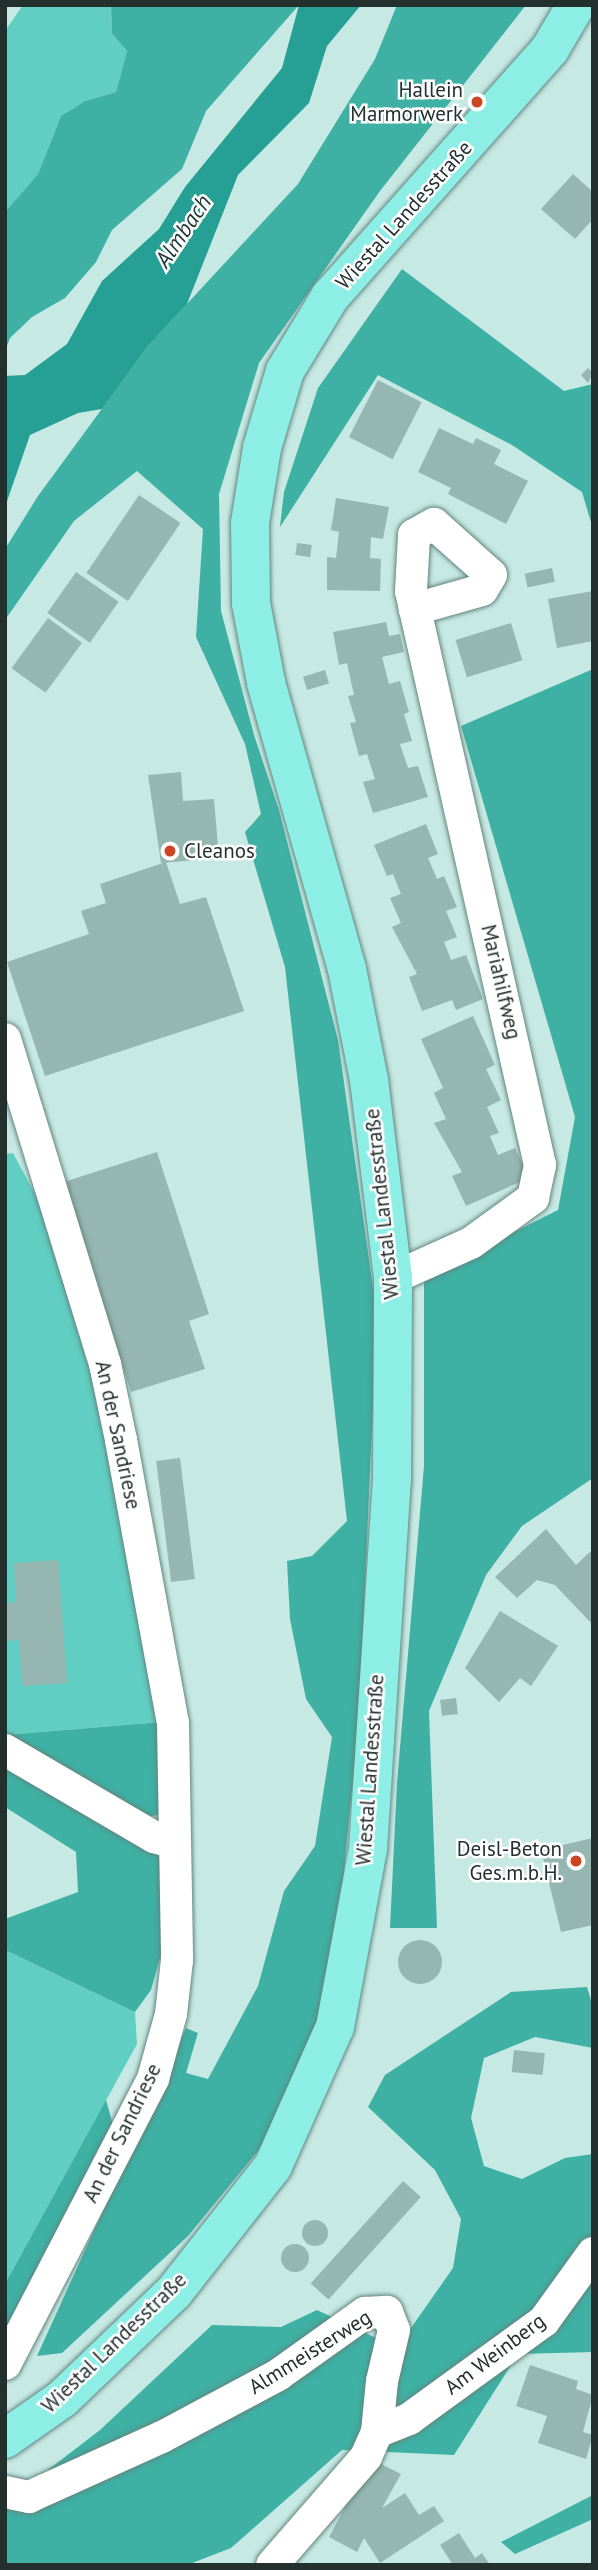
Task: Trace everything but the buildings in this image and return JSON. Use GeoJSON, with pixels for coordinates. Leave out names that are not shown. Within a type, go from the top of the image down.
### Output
{"type":"FeatureCollection","features":[{"type":"Feature","properties":{"kind":"main road","name":"Wiestal Landesstraße"},"geometry":{"type":"LineString","coordinates":[[5,2440],[62,2399],[174,2292],[272,2166],[335,2026],[368,1849],[392,1479],[393,1278],[369,1080],[347,969],[266,682],[251,603],[250,523],[262,448],[285,371],[330,297],[550,49],[576,5]]}},
{"type":"Feature","properties":{"kind":"street","name":"Mariahilfweg"},"geometry":{"type":"LineString","coordinates":[[393,1278],[471,1243],[534,1198],[540,1166],[415,609]]}},
{"type":"Feature","properties":{"kind":"street","name":"An der Sandriese"},"geometry":{"type":"LineString","coordinates":[[5,1040],[105,1364],[119,1427],[173,1723],[177,1960],[171,2014],[153,2079],[5,2364]]}},
{"type":"Feature","properties":{"kind":"street"},"geometry":{"type":"LineString","coordinates":[[5,1750],[154,1837],[173,1842]]}},
{"type":"Feature","properties":{"kind":"street","name":"Am Weinberg"},"geometry":{"type":"LineString","coordinates":[[377,2432],[397,2427],[544,2321],[593,2253]]}},
{"type":"Feature","properties":{"kind":"street","name":"Almmeisterweg"},"geometry":{"type":"LineString","coordinates":[[5,2492],[29,2497],[162,2437],[278,2375],[375,2309],[387,2312],[394,2330],[382,2381],[377,2432],[358,2467],[272,2565]]}},
{"type":"Feature","properties":{"kind":"shaded area"},"geometry":{"type":"Polygon","coordinates":[[[23,5],[111,5],[112,34],[127,51],[116,92],[85,101],[61,116],[38,174],[5,212],[5,31],[23,5]]]}},
{"type":"Feature","properties":{"kind":"shaded area"},"geometry":{"type":"Polygon","coordinates":[[[111,5],[299,5],[206,111],[182,169],[112,230],[96,262],[65,298],[32,317],[10,338],[5,351],[5,212],[38,174],[61,116],[85,101],[116,92],[127,51],[112,34],[111,5]]]}},
{"type":"Feature","properties":{"kind":"shaded area"},"geometry":{"type":"Polygon","coordinates":[[[397,5],[526,5],[380,191],[259,363],[219,494],[221,611],[254,735],[279,810],[338,1040],[377,1316],[359,1718],[341,1901],[317,2024],[262,2146],[188,2236],[62,2353],[37,2356],[186,2028],[198,2033],[186,2073],[208,2079],[258,1986],[284,1891],[315,1846],[332,1737],[306,1699],[290,1619],[287,1561],[312,1556],[347,1521],[285,967],[245,832],[261,814],[245,744],[196,637],[203,529],[137,471],[74,521],[5,620],[5,549],[38,496],[148,346],[298,184],[375,59],[397,5]]]}},
{"type":"Feature","properties":{"kind":"shaded area"},"geometry":{"type":"Polygon","coordinates":[[[402,269],[564,391],[593,384],[593,529],[582,492],[512,445],[378,375],[280,527],[284,492],[318,388],[402,269]]]}},
{"type":"Feature","properties":{"kind":"shaded area"},"geometry":{"type":"Polygon","coordinates":[[[593,669],[593,1478],[522,1526],[486,1575],[429,1711],[437,1928],[390,1928],[397,1783],[424,1466],[424,1277],[558,1210],[575,1117],[461,726],[593,669]]]}},
{"type":"Feature","properties":{"kind":"shaded area"},"geometry":{"type":"Polygon","coordinates":[[[13,1153],[42,1207],[104,1404],[161,1722],[5,1735],[5,1154],[13,1153]]]}},
{"type":"Feature","properties":{"kind":"shaded area"},"geometry":{"type":"Polygon","coordinates":[[[161,1722],[163,1814],[143,1818],[5,1735],[161,1722]]]}},
{"type":"Feature","properties":{"kind":"shaded area"},"geometry":{"type":"Polygon","coordinates":[[[5,1763],[165,1857],[165,1940],[151,1990],[135,2012],[5,1950],[5,1919],[78,1892],[76,1852],[5,1807],[5,1763]]]}},
{"type":"Feature","properties":{"kind":"shaded area"},"geometry":{"type":"Polygon","coordinates":[[[5,1950],[135,2012],[137,2044],[5,2284],[5,1950]]]}},
{"type":"Feature","properties":{"kind":"shaded area"},"geometry":{"type":"Polygon","coordinates":[[[587,1987],[593,2007],[593,2048],[535,2037],[484,2058],[471,2118],[484,2166],[522,2179],[565,2158],[593,2154],[593,2352],[518,2354],[454,2455],[342,2450],[231,2548],[187,2565],[5,2565],[5,2503],[100,2430],[212,2325],[281,2327],[317,2310],[397,2348],[453,2268],[461,2219],[435,2170],[368,2107],[385,2075],[511,1992],[587,1987]]]}},
{"type":"Feature","properties":{"kind":"shaded area"},"geometry":{"type":"Polygon","coordinates":[[[106,2100],[115,2132],[5,2342],[5,2284],[106,2100]]]}},
{"type":"Feature","properties":{"kind":"shaded area"},"geometry":{"type":"Polygon","coordinates":[[[593,2495],[593,2519],[515,2554],[501,2542],[593,2495]]]}},
{"type":"Feature","properties":{"kind":"water","name":"Almbach"},"geometry":{"type":"Polygon","coordinates":[[[299,5],[361,5],[327,46],[309,103],[238,175],[187,304],[148,346],[102,409],[78,413],[30,435],[5,507],[5,376],[25,375],[67,344],[102,281],[159,229],[185,187],[282,68],[299,5]]]}},
{"type":"Feature","properties":{"kind":"place","name":"Hallein Marmorwerk"},"geometry":{"type":"Point","coordinates":[477,102]}},
{"type":"Feature","properties":{"kind":"place","name":"Cleanos"},"geometry":{"type":"Point","coordinates":[170,851]}},
{"type":"Feature","properties":{"kind":"place","name":"Deisl-Beton Ges.m.b.H."},"geometry":{"type":"Point","coordinates":[576,1861]}}]}
